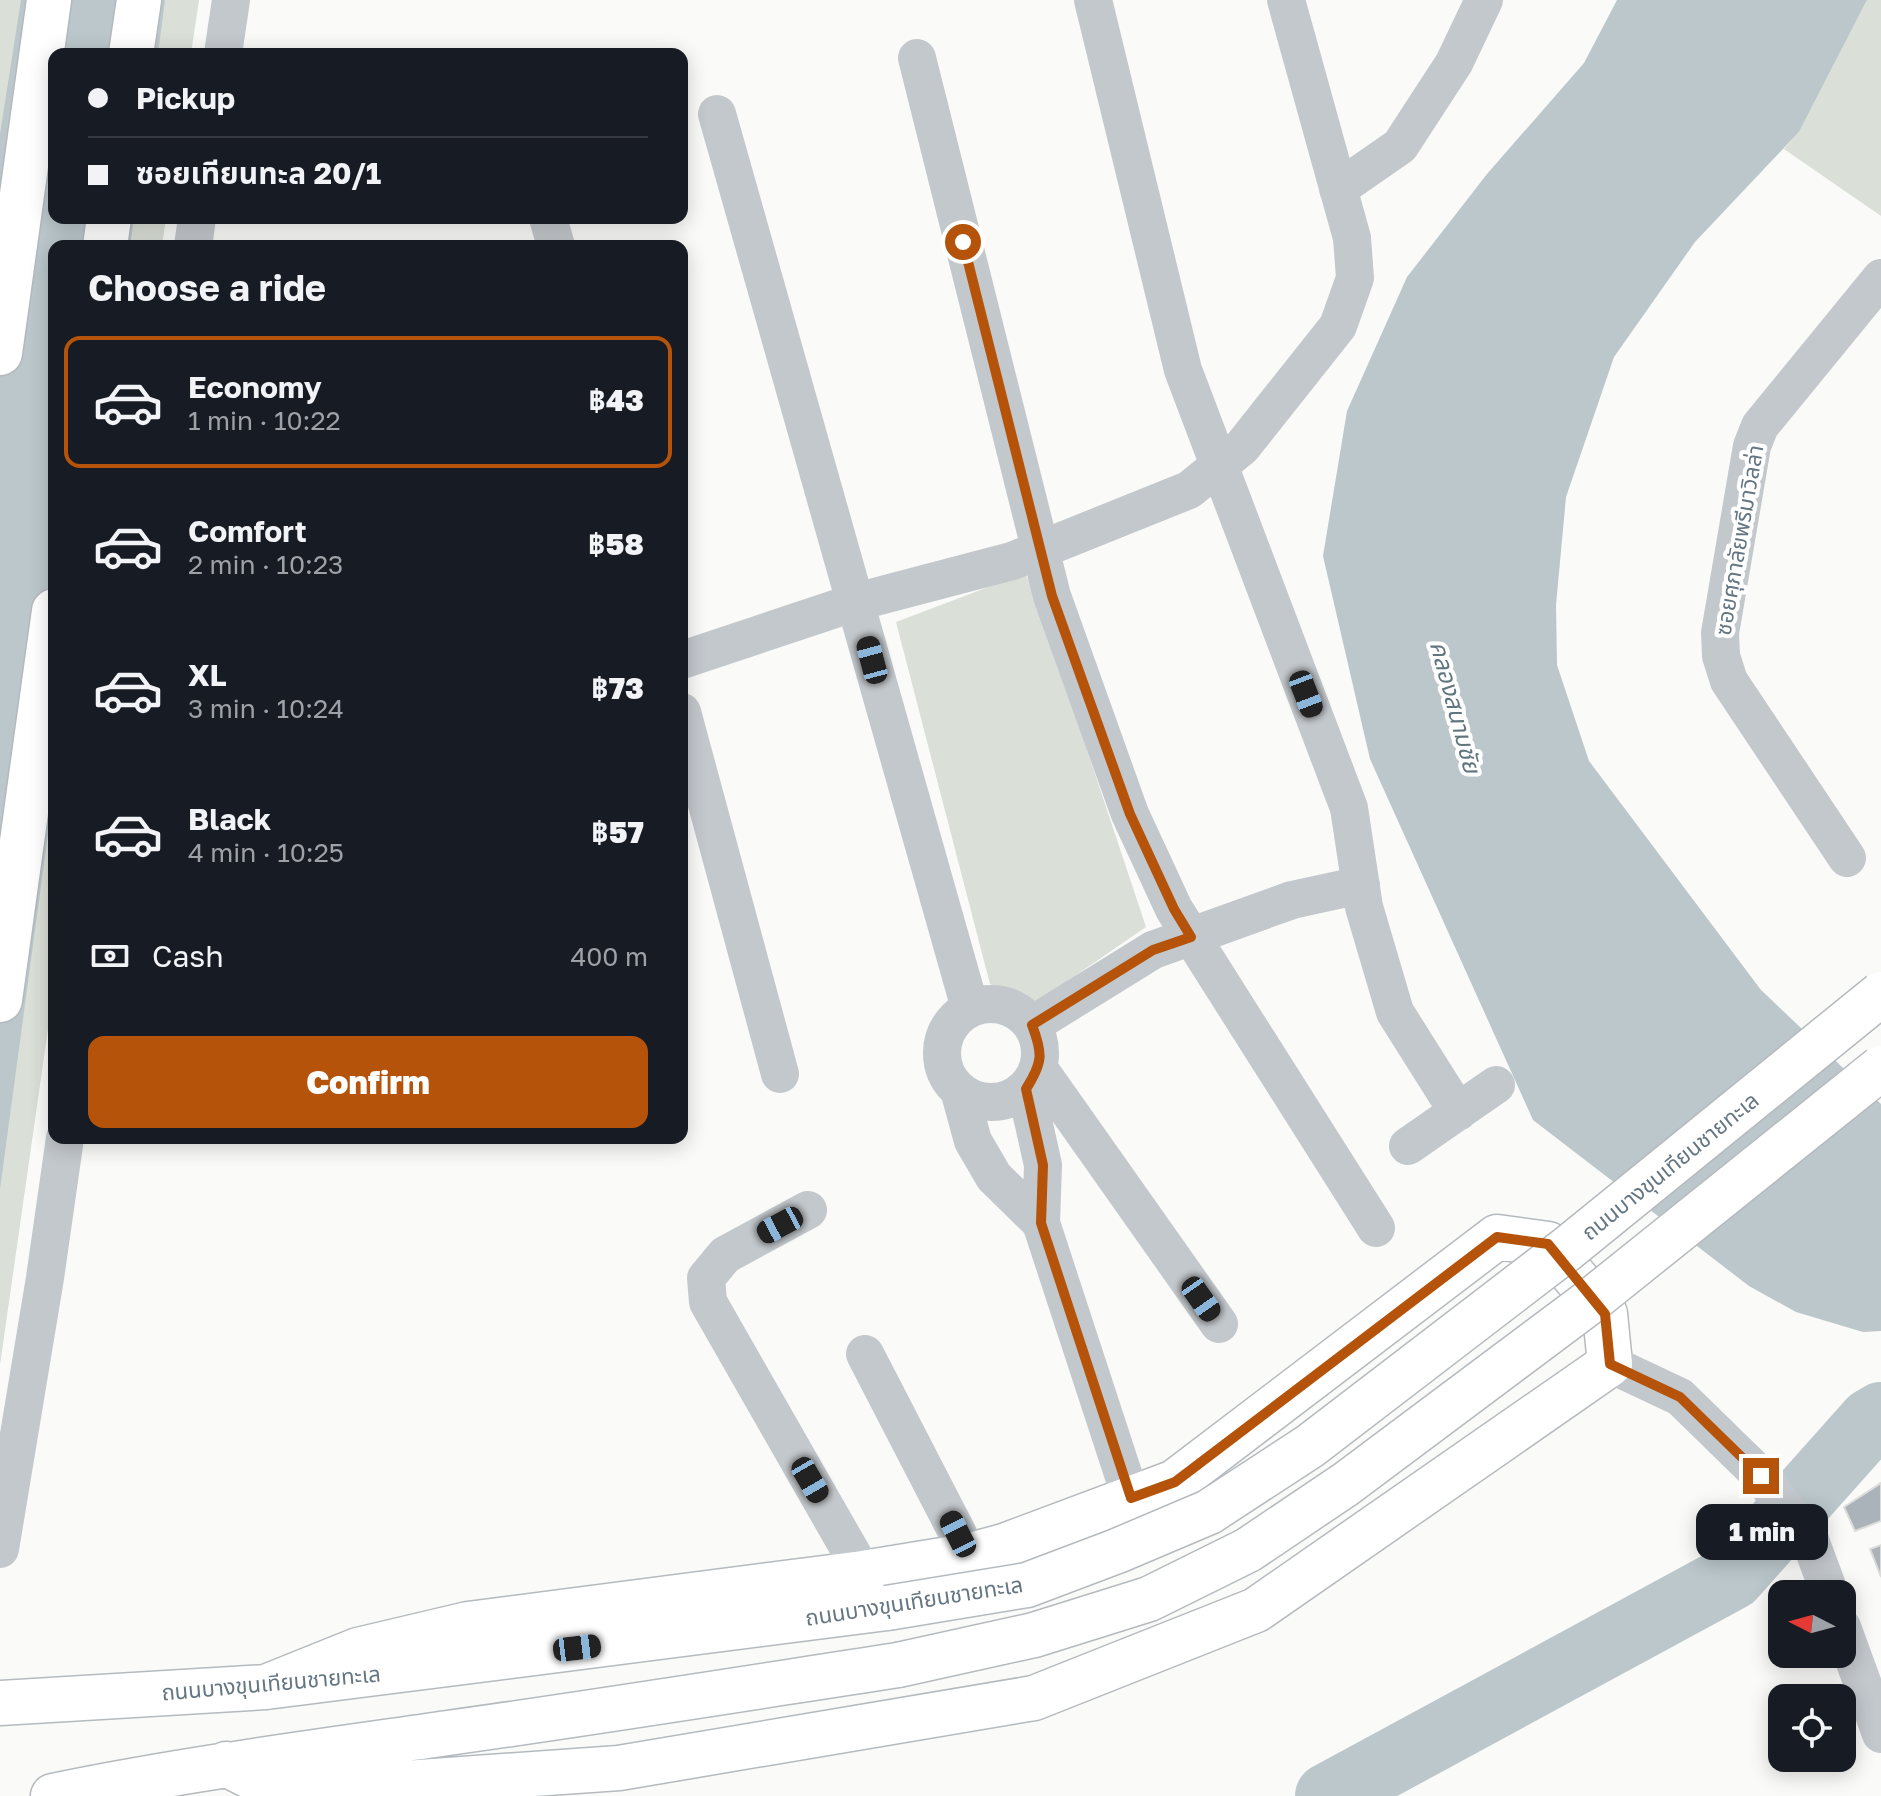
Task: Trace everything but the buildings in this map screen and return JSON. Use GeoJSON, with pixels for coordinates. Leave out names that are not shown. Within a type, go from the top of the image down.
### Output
{"type":"FeatureCollection","features":[{"type":"Feature","properties":{"kind":"main road"},"geometry":{"type":"LineString","coordinates":[[0,353],[49,0]]}},
{"type":"Feature","properties":{"kind":"main road"},"geometry":{"type":"LineString","coordinates":[[132,48],[139,0]]}},
{"type":"Feature","properties":{"kind":"main road"},"geometry":{"type":"LineString","coordinates":[[0,1000],[48,654]]}},
{"type":"Feature","properties":{"kind":"main road","name":"ถนนบางขุนเทียนชายทะเล"},"geometry":{"type":"LineString","coordinates":[[0,1703],[266,1687],[887,1608],[1027,1585],[1209,1512],[1310,1446],[1663,1172],[1881,994]]}},
{"type":"Feature","properties":{"kind":"main road"},"geometry":{"type":"LineString","coordinates":[[53,1796],[135,1788],[226,1764],[898,1665],[1034,1635],[1149,1599],[1248,1550],[1346,1484],[1588,1303],[1881,1068]]}},
{"type":"Feature","properties":{"kind":"main road"},"geometry":{"type":"LineString","coordinates":[[226,1764],[275,1789],[467,1788],[622,1782],[1034,1698],[1256,1610],[1610,1364],[1605,1314],[1548,1244],[1497,1237],[1175,1482],[1004,1546],[967,1556],[863,1573],[468,1624],[358,1650],[266,1687]]}},
{"type":"Feature","properties":{"kind":"street"},"geometry":{"type":"LineString","coordinates":[[224,48],[231,0]]}},
{"type":"Feature","properties":{"kind":"street"},"geometry":{"type":"LineString","coordinates":[[1093,0],[1183,370],[1349,808],[1364,907],[1395,1012],[1458,1112]]}},
{"type":"Feature","properties":{"kind":"street"},"geometry":{"type":"LineString","coordinates":[[688,658],[856,602],[1012,561],[1189,490],[1242,447],[1338,326],[1355,278],[1352,238],[1286,0]]}},
{"type":"Feature","properties":{"kind":"street"},"geometry":{"type":"LineString","coordinates":[[1338,189],[1400,146],[1454,63],[1484,0]]}},
{"type":"Feature","properties":{"kind":"street"},"geometry":{"type":"LineString","coordinates":[[917,58],[1052,596],[1130,814],[1174,909],[1376,1228]]}},
{"type":"Feature","properties":{"kind":"street"},"geometry":{"type":"LineString","coordinates":[[717,114],[970,1008]]}},
{"type":"Feature","properties":{"kind":"street","name":"ซอยศุภาลัยพรีมาวิลล่า"},"geometry":{"type":"LineString","coordinates":[[1847,858],[1729,681],[1721,656],[1720,633],[1752,446],[1760,426],[1881,278]]}},
{"type":"Feature","properties":{"kind":"street"},"geometry":{"type":"LineString","coordinates":[[688,734],[780,1074]]}},
{"type":"Feature","properties":{"kind":"street"},"geometry":{"type":"LineString","coordinates":[[1032,1025],[1153,950],[1292,900],[1361,885]]}},
{"type":"Feature","properties":{"kind":"street"},"geometry":{"type":"LineString","coordinates":[[1032,1079],[1007,1101],[986,1103],[965,1097],[950,1082],[942,1062],[943,1040],[953,1021],[970,1008],[993,1003],[1015,1009],[1032,1025],[1040,1046],[1032,1079],[1043,1165],[1041,1223],[1131,1498]]}},
{"type":"Feature","properties":{"kind":"street"},"geometry":{"type":"LineString","coordinates":[[1032,1079],[1219,1324]]}},
{"type":"Feature","properties":{"kind":"street"},"geometry":{"type":"LineString","coordinates":[[1408,1146],[1496,1085]]}},
{"type":"Feature","properties":{"kind":"street"},"geometry":{"type":"LineString","coordinates":[[959,1090],[973,1141],[994,1177],[1041,1223]]}},
{"type":"Feature","properties":{"kind":"street"},"geometry":{"type":"LineString","coordinates":[[0,1549],[64,1144]]}},
{"type":"Feature","properties":{"kind":"street"},"geometry":{"type":"LineString","coordinates":[[808,1210],[725,1255],[706,1278],[708,1302],[863,1573]]}},
{"type":"Feature","properties":{"kind":"street"},"geometry":{"type":"LineString","coordinates":[[865,1354],[967,1556]]}},
{"type":"Feature","properties":{"kind":"street"},"geometry":{"type":"LineString","coordinates":[[1610,1364],[1680,1397],[1761,1476],[1810,1540],[1825,1580]]}},
{"type":"Feature","properties":{"kind":"street"},"geometry":{"type":"LineString","coordinates":[[1856,1665],[1881,1734]]}},
{"type":"Feature","properties":{"kind":"shaded area"},"geometry":{"type":"Polygon","coordinates":[[[0,0],[199,0],[192,48],[48,48],[48,224],[165,224],[163,240],[48,240],[48,1029],[0,1365],[0,0]]]}},
{"type":"Feature","properties":{"kind":"shaded area"},"geometry":{"type":"Polygon","coordinates":[[[1867,0],[1881,0],[1881,216],[1784,149],[1799,132],[1867,0]]]}},
{"type":"Feature","properties":{"kind":"shaded area"},"geometry":{"type":"Polygon","coordinates":[[[1025,573],[1036,597],[1146,927],[1037,1002],[990,984],[896,622],[1025,573]]]}},
{"type":"Feature","properties":{"kind":"water"},"geometry":{"type":"Polygon","coordinates":[[[21,0],[165,0],[159,48],[48,48],[48,224],[133,224],[131,240],[48,240],[48,834],[0,1189],[0,134],[21,0]]]}},
{"type":"Feature","properties":{"kind":"water","name":"คลองสนามชัย"},"geometry":{"type":"Polygon","coordinates":[[[1617,0],[1867,0],[1799,132],[1695,242],[1614,357],[1566,497],[1556,605],[1557,665],[1589,761],[1761,990],[1881,1104],[1881,1331],[1863,1332],[1796,1312],[1749,1286],[1533,1120],[1370,759],[1323,556],[1347,411],[1407,277],[1487,174],[1584,63],[1617,0]]]}},
{"type":"Feature","properties":{"kind":"waterway"},"geometry":{"type":"LineString","coordinates":[[1328,1796],[1732,1577],[1871,1421],[1881,1415]]}},
{"type":"Feature","properties":{"kind":"route"},"geometry":{"type":"LineString","coordinates":[[963,242],[1052,596],[1130,814],[1174,909],[1191,937],[1153,950],[1032,1025],[1040,1046],[1039,1069],[1026,1089],[1043,1165],[1041,1223],[1131,1498],[1175,1482],[1497,1237],[1548,1244],[1605,1314],[1610,1364],[1680,1397],[1761,1476]]}}]}
